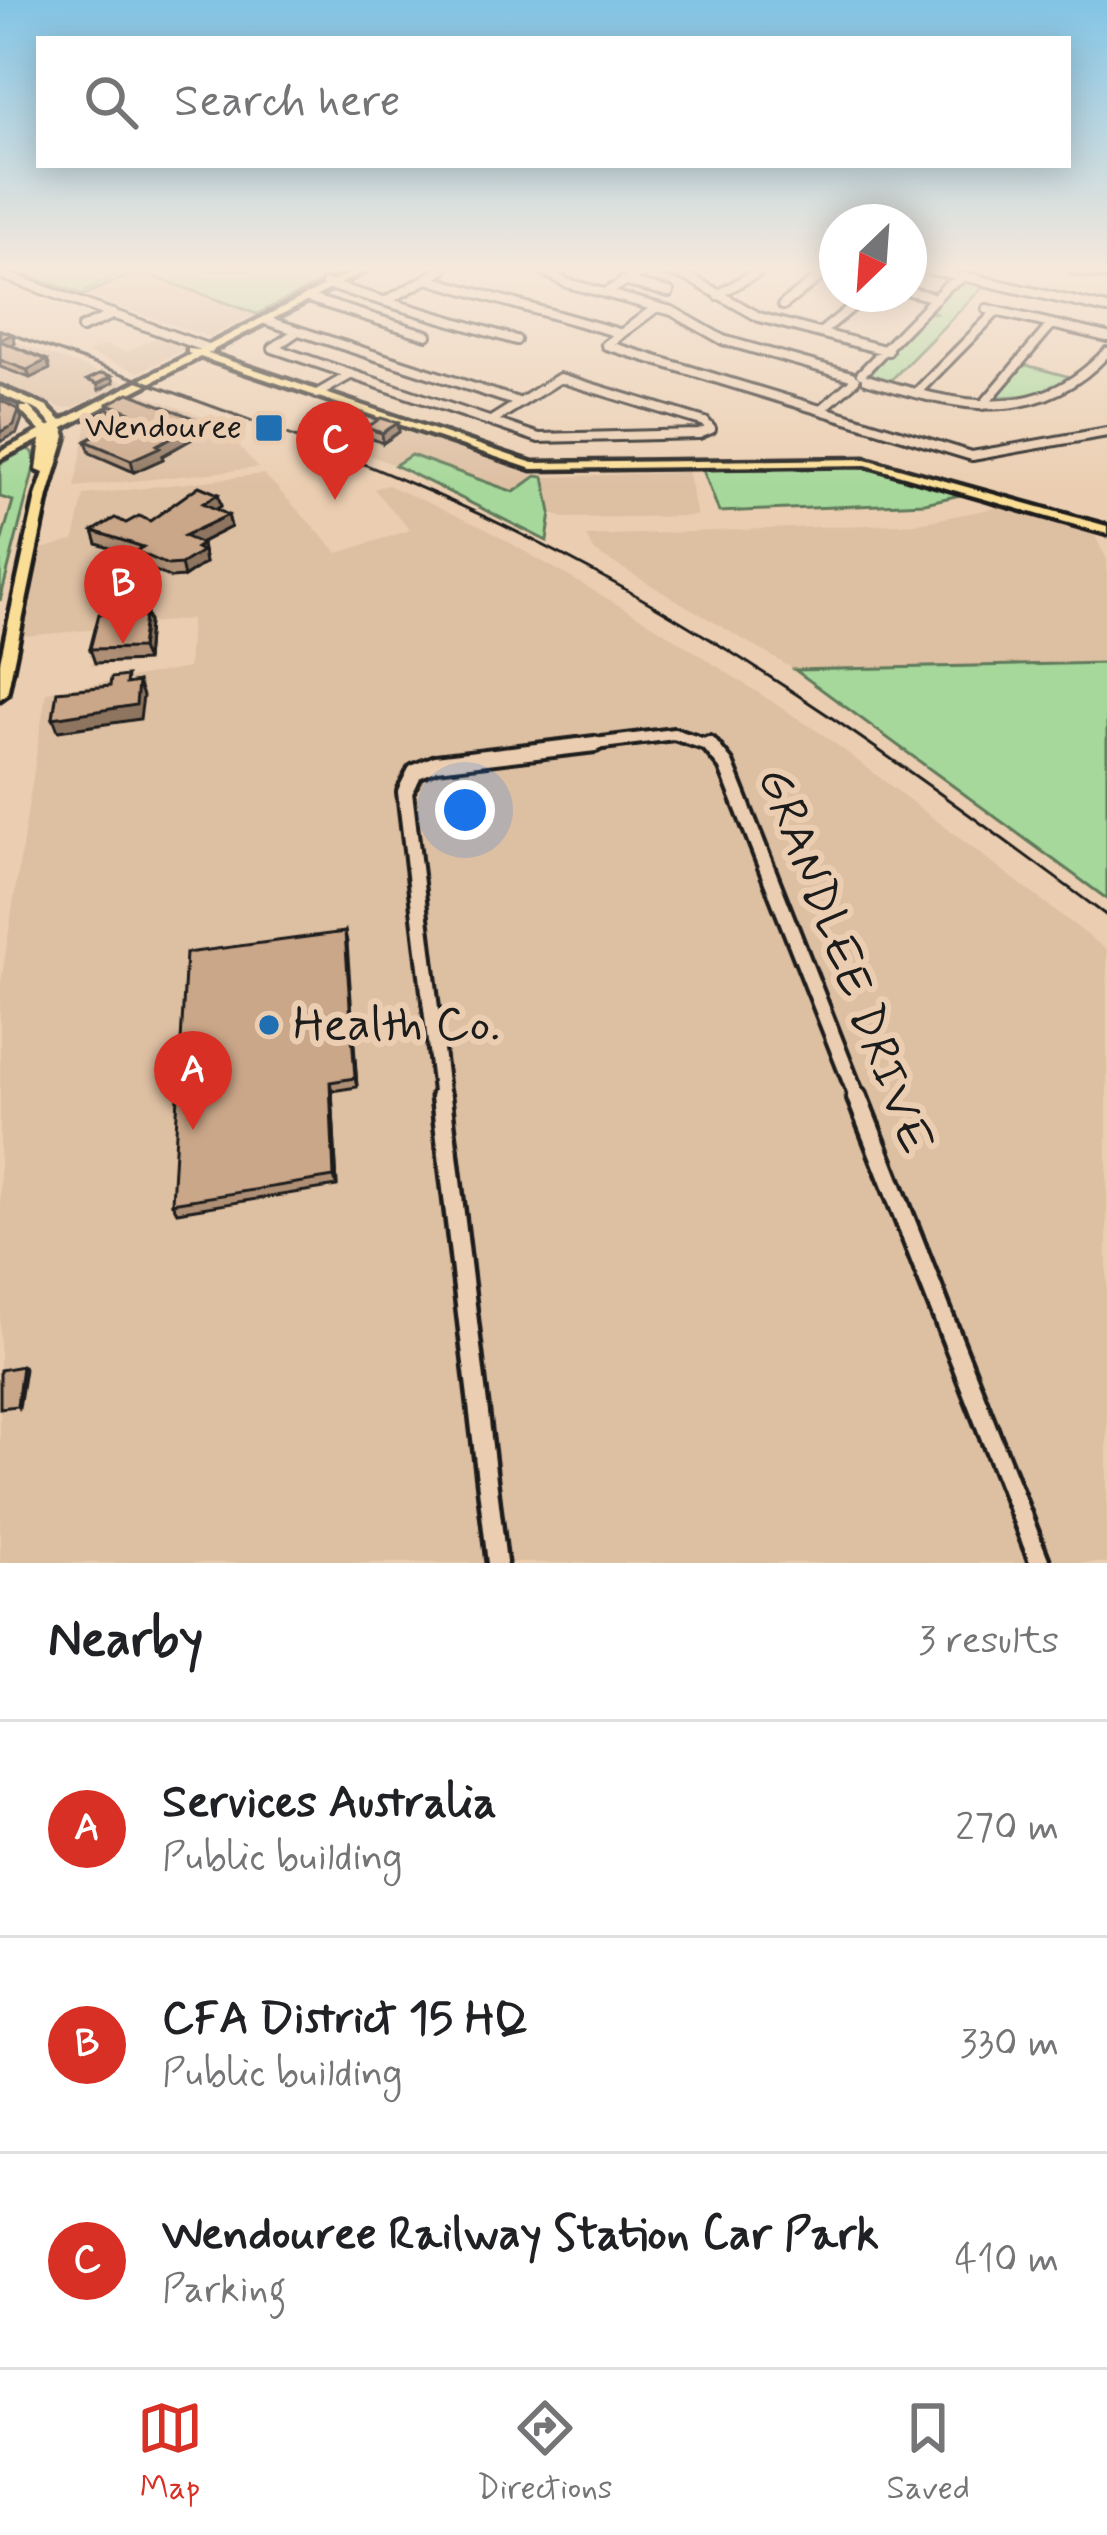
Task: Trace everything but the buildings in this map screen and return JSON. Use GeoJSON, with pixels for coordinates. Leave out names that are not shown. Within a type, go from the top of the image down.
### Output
{"type":"FeatureCollection","features":[{"type":"Feature","properties":{"kind":"main road"},"geometry":{"type":"LineString","coordinates":[[0,452],[212,343]]}},
{"type":"Feature","properties":{"kind":"main road"},"geometry":{"type":"LineString","coordinates":[[202,348],[215,343]]}},
{"type":"Feature","properties":{"kind":"main road"},"geometry":{"type":"LineString","coordinates":[[202,348],[262,376],[532,466],[874,463],[1107,530]]}},
{"type":"Feature","properties":{"kind":"main road"},"geometry":{"type":"LineString","coordinates":[[0,394],[50,424]]}},
{"type":"Feature","properties":{"kind":"main road"},"geometry":{"type":"LineString","coordinates":[[50,424],[82,411]]}},
{"type":"Feature","properties":{"kind":"main road"},"geometry":{"type":"LineString","coordinates":[[0,694],[50,424]]}},
{"type":"Feature","properties":{"kind":"main road"},"geometry":{"type":"LineString","coordinates":[[29,543],[50,424]]}},
{"type":"Feature","properties":{"kind":"main road"},"geometry":{"type":"LineString","coordinates":[[24,440],[46,453]]}},
{"type":"Feature","properties":{"kind":"main road"},"geometry":{"type":"LineString","coordinates":[[0,656],[10,632]]}},
{"type":"Feature","properties":{"kind":"street"},"geometry":{"type":"LineString","coordinates":[[194,343],[202,348]]}},
{"type":"Feature","properties":{"kind":"street"},"geometry":{"type":"LineString","coordinates":[[281,343],[273,349],[490,422],[544,438],[701,434],[711,429],[706,422],[562,378],[550,380],[490,422]]}},
{"type":"Feature","properties":{"kind":"street"},"geometry":{"type":"LineString","coordinates":[[335,343],[518,402]]}},
{"type":"Feature","properties":{"kind":"street"},"geometry":{"type":"LineString","coordinates":[[608,343],[972,456],[1107,432]]}},
{"type":"Feature","properties":{"kind":"street"},"geometry":{"type":"LineString","coordinates":[[734,343],[966,407],[1012,401],[1065,386],[1094,368],[1107,352]]}},
{"type":"Feature","properties":{"kind":"street"},"geometry":{"type":"LineString","coordinates":[[858,343],[888,351]]}},
{"type":"Feature","properties":{"kind":"street"},"geometry":{"type":"LineString","coordinates":[[822,409],[895,343]]}},
{"type":"Feature","properties":{"kind":"street"},"geometry":{"type":"LineString","coordinates":[[916,393],[962,343]]}},
{"type":"Feature","properties":{"kind":"street"},"geometry":{"type":"LineString","coordinates":[[982,406],[1036,343]]}},
{"type":"Feature","properties":{"kind":"street"},"geometry":{"type":"LineString","coordinates":[[375,383],[404,365]]}},
{"type":"Feature","properties":{"kind":"street"},"geometry":{"type":"LineString","coordinates":[[1094,368],[1107,371]]}},
{"type":"Feature","properties":{"kind":"street"},"geometry":{"type":"LineString","coordinates":[[316,394],[350,375]]}},
{"type":"Feature","properties":{"kind":"street"},"geometry":{"type":"LineString","coordinates":[[994,392],[1012,401]]}},
{"type":"Feature","properties":{"kind":"street","name":"GRANDLEE DRIVE"},"geometry":{"type":"LineString","coordinates":[[497,1563],[406,787],[415,772],[436,763],[674,734],[711,744],[725,765],[1040,1563]]}},
{"type":"Feature","properties":{"kind":"shaded area"},"geometry":{"type":"Polygon","coordinates":[[[0,343],[19,343],[124,382],[74,407],[62,408],[0,383],[0,343]]]}},
{"type":"Feature","properties":{"kind":"shaded area"},"geometry":{"type":"Polygon","coordinates":[[[145,343],[189,347],[139,372],[88,353],[105,345],[127,352],[145,343]]]}},
{"type":"Feature","properties":{"kind":"shaded area"},"geometry":{"type":"Polygon","coordinates":[[[137,392],[220,423],[258,468],[75,487],[88,418],[137,392]]]}},
{"type":"Feature","properties":{"kind":"shaded area"},"geometry":{"type":"Polygon","coordinates":[[[352,412],[536,476],[515,492],[411,455],[395,465],[315,435],[352,412]]]}},
{"type":"Feature","properties":{"kind":"shaded area"},"geometry":{"type":"Polygon","coordinates":[[[688,472],[697,516],[563,518],[551,513],[544,477],[688,472]]]}},
{"type":"Feature","properties":{"kind":"shaded area"},"geometry":{"type":"Polygon","coordinates":[[[264,474],[338,553],[410,530],[374,489],[388,485],[484,528],[655,626],[825,736],[1107,950],[1107,1563],[0,1563],[0,989],[46,692],[188,668],[191,619],[150,623],[146,661],[91,666],[100,629],[13,637],[31,552],[74,540],[84,495],[264,474]]]}},
{"type":"Feature","properties":{"kind":"shaded area"},"geometry":{"type":"Polygon","coordinates":[[[1000,507],[1095,536],[1107,560],[1107,663],[795,670],[595,552],[586,536],[919,523],[1000,507]]]}},
{"type":"Feature","properties":{"kind":"green space"},"geometry":{"type":"Polygon","coordinates":[[[899,343],[928,343],[888,383],[873,378],[872,371],[899,343]]]}},
{"type":"Feature","properties":{"kind":"green space"},"geometry":{"type":"Polygon","coordinates":[[[1021,366],[1074,378],[1032,395],[1001,397],[998,394],[1021,366]]]}},
{"type":"Feature","properties":{"kind":"green space"},"geometry":{"type":"Polygon","coordinates":[[[27,449],[33,452],[35,464],[0,601],[0,546],[13,501],[0,497],[0,464],[27,449]]]}},
{"type":"Feature","properties":{"kind":"green space"},"geometry":{"type":"Polygon","coordinates":[[[411,455],[514,492],[536,476],[544,477],[551,513],[547,541],[395,465],[411,455]]]}},
{"type":"Feature","properties":{"kind":"green space"},"geometry":{"type":"Polygon","coordinates":[[[868,467],[960,495],[925,503],[719,512],[703,470],[868,467]]]}},
{"type":"Feature","properties":{"kind":"green space"},"geometry":{"type":"Polygon","coordinates":[[[1107,663],[1107,899],[795,670],[1107,663]]]}},
{"type":"Feature","properties":{"kind":"railway"},"geometry":{"type":"LineString","coordinates":[[36,343],[401,480],[607,579],[827,715],[1107,916]]}},
{"type":"Feature","properties":{"kind":"place","name":"Wendouree"},"geometry":{"type":"Point","coordinates":[269,428]}},
{"type":"Feature","properties":{"kind":"place","name":"Wendouree Railway Station Car Park"},"geometry":{"type":"Point","coordinates":[335,500]}},
{"type":"Feature","properties":{"kind":"place","name":"CFA District 15 HQ"},"geometry":{"type":"Point","coordinates":[123,644]}},
{"type":"Feature","properties":{"kind":"place","name":"Health Co."},"geometry":{"type":"Point","coordinates":[269,1025]}},
{"type":"Feature","properties":{"kind":"place","name":"Services Australia"},"geometry":{"type":"Point","coordinates":[193,1130]}}]}
